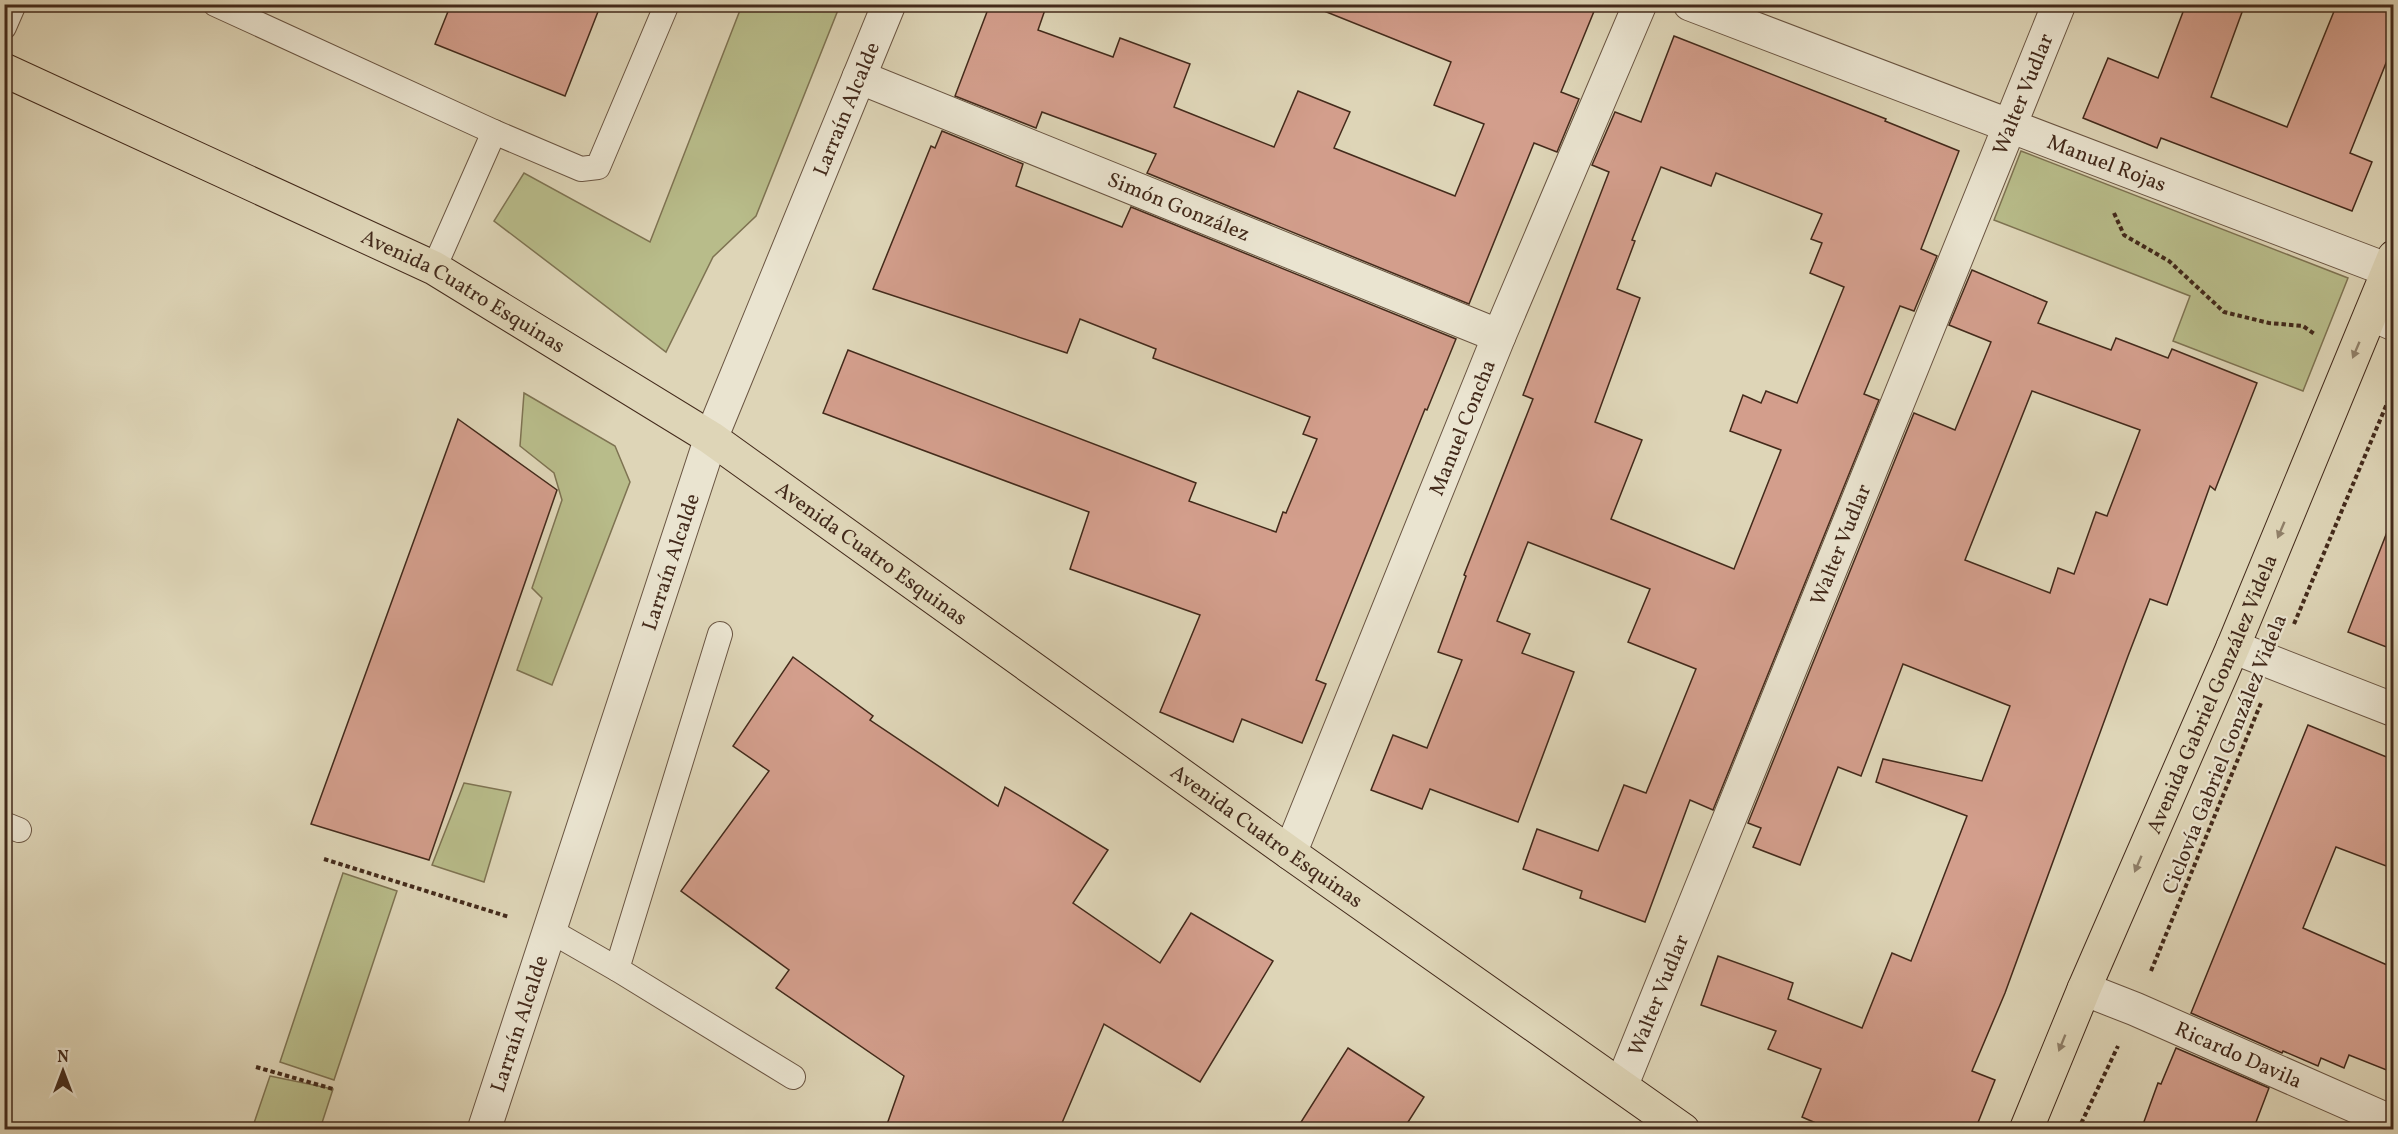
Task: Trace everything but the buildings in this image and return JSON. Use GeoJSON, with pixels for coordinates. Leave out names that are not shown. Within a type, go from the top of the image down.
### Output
{"type":"FeatureCollection","features":[{"type":"Feature","properties":{"kind":"main road","name":"Avenida Cuatro Esquinas"},"geometry":{"type":"LineString","coordinates":[[4,70],[434,268],[711,438],[1290,853],[1622,1084],[1683,1130]]}},
{"type":"Feature","properties":{"kind":"main road","name":"Avenida Gabriel González Videla"},"geometry":{"type":"LineString","coordinates":[[2026,1130],[2084,989],[2233,647],[2352,358],[2382,319],[2391,264]]}},
{"type":"Feature","properties":{"kind":"street","name":"Larraín Alcalde"},"geometry":{"type":"LineString","coordinates":[[484,1130],[711,438],[889,4]]}},
{"type":"Feature","properties":{"kind":"street","name":"Manuel Concha"},"geometry":{"type":"LineString","coordinates":[[1290,853],[1500,336],[1640,4]]}},
{"type":"Feature","properties":{"kind":"street","name":"Manuel Rojas"},"geometry":{"type":"LineString","coordinates":[[1690,4],[2089,158],[2391,264]]}},
{"type":"Feature","properties":{"kind":"street","name":"Walter Vudlar"},"geometry":{"type":"LineString","coordinates":[[1622,1084],[2059,4]]}},
{"type":"Feature","properties":{"kind":"street","name":"Simón González"},"geometry":{"type":"LineString","coordinates":[[858,77],[1500,336]]}},
{"type":"Feature","properties":{"kind":"street"},"geometry":{"type":"LineString","coordinates":[[2233,647],[2394,710]]}},
{"type":"Feature","properties":{"kind":"street","name":"Ricardo Davila"},"geometry":{"type":"LineString","coordinates":[[2084,989],[2135,1009],[2394,1123]]}},
{"type":"Feature","properties":{"kind":"lane"},"geometry":{"type":"LineString","coordinates":[[4,27],[14,4]]}},
{"type":"Feature","properties":{"kind":"lane"},"geometry":{"type":"LineString","coordinates":[[215,4],[494,132],[581,169],[598,167],[667,4]]}},
{"type":"Feature","properties":{"kind":"lane"},"geometry":{"type":"LineString","coordinates":[[434,268],[494,132]]}},
{"type":"Feature","properties":{"kind":"lane"},"geometry":{"type":"LineString","coordinates":[[617,969],[720,634]]}},
{"type":"Feature","properties":{"kind":"lane"},"geometry":{"type":"LineString","coordinates":[[549,930],[793,1077]]}},
{"type":"Feature","properties":{"kind":"path"},"geometry":{"type":"LineString","coordinates":[[2089,158],[2124,235],[2169,261],[2224,312],[2268,323],[2303,326],[2352,358]]}},
{"type":"Feature","properties":{"kind":"path","name":"Ciclovía Gabriel González Videla"},"geometry":{"type":"LineString","coordinates":[[2078,1130],[2135,1009],[2394,387]]}},
{"type":"Feature","properties":{"kind":"path"},"geometry":{"type":"LineString","coordinates":[[324,859],[549,930]]}},
{"type":"Feature","properties":{"kind":"path"},"geometry":{"type":"LineString","coordinates":[[256,1067],[333,1089]]}},
{"type":"Feature","properties":{"kind":"green space"},"geometry":{"type":"Polygon","coordinates":[[[742,5],[840,5],[756,216],[713,257],[666,352],[494,221],[524,173],[650,242],[742,5]]]}},
{"type":"Feature","properties":{"kind":"green space"},"geometry":{"type":"Polygon","coordinates":[[[2021,151],[2348,278],[2303,391],[2173,341],[2190,296],[1994,220],[2021,151]]]}},
{"type":"Feature","properties":{"kind":"green space"},"geometry":{"type":"Polygon","coordinates":[[[524,393],[615,446],[630,482],[552,685],[517,670],[542,598],[532,588],[562,500],[554,473],[520,446],[524,393]]]}},
{"type":"Feature","properties":{"kind":"green space"},"geometry":{"type":"Polygon","coordinates":[[[464,783],[511,792],[484,882],[432,865],[464,783]]]}},
{"type":"Feature","properties":{"kind":"green space"},"geometry":{"type":"Polygon","coordinates":[[[343,873],[397,891],[334,1080],[280,1062],[343,873]]]}},
{"type":"Feature","properties":{"kind":"green space"},"geometry":{"type":"Polygon","coordinates":[[[270,1076],[333,1089],[320,1129],[252,1129],[270,1076]]]}}]}
